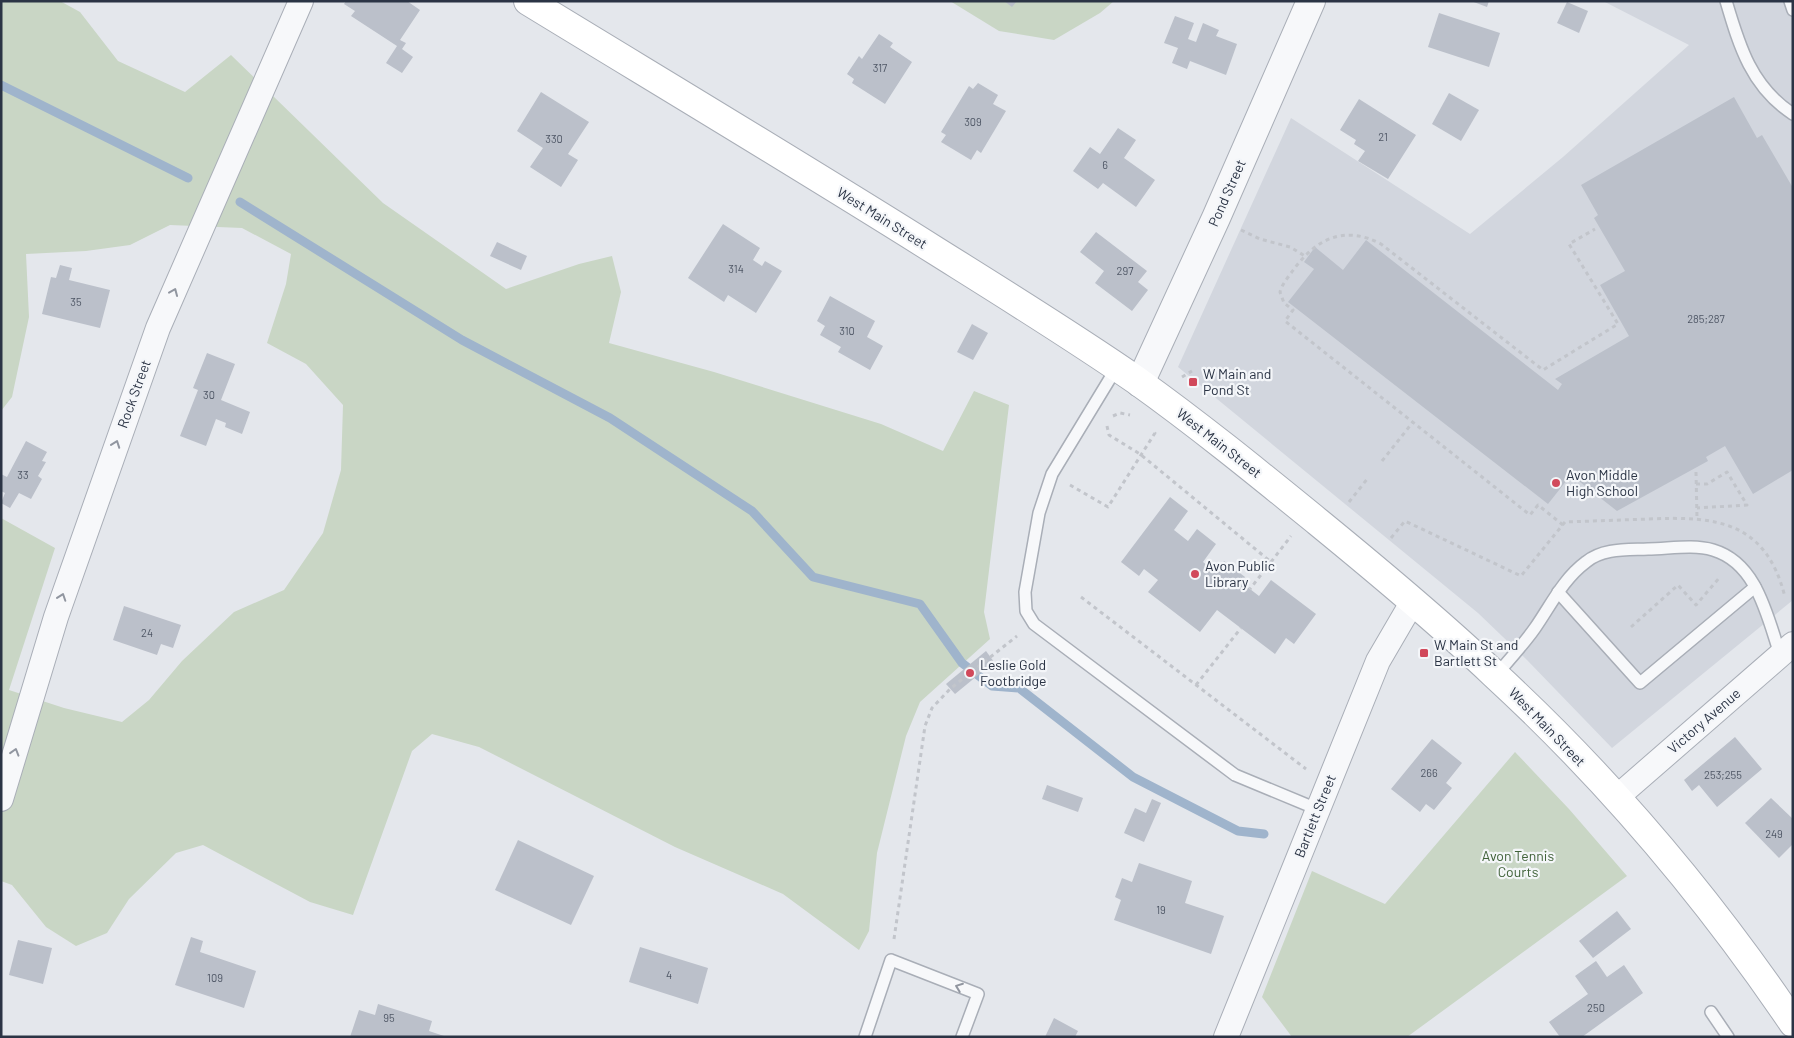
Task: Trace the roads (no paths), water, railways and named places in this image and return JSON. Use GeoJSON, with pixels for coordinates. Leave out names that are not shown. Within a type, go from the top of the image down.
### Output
{"type":"FeatureCollection","features":[{"type":"Feature","properties":{"kind":"main road","name":"West Main Street"},"geometry":{"type":"LineString","coordinates":[[528,1],[848,196],[1117,367],[1246,463],[1413,601],[1496,675],[1616,798],[1740,948],[1793,1023]]}},
{"type":"Feature","properties":{"kind":"street","name":"Rock Street"},"geometry":{"type":"LineString","coordinates":[[1,799],[56,617],[158,328],[301,1]]}},
{"type":"Feature","properties":{"kind":"street","name":"Pond Street"},"geometry":{"type":"LineString","coordinates":[[1140,383],[1216,218],[1311,1]]}},
{"type":"Feature","properties":{"kind":"street","name":"Bartlett Street"},"geometry":{"type":"LineString","coordinates":[[1226,1037],[1378,661],[1413,601]]}},
{"type":"Feature","properties":{"kind":"street","name":"Victory Avenue"},"geometry":{"type":"LineString","coordinates":[[1616,798],[1786,649]]}},
{"type":"Feature","properties":{"kind":"lane"},"geometry":{"type":"LineString","coordinates":[[1726,1],[1746,63],[1770,94],[1793,114]]}},
{"type":"Feature","properties":{"kind":"lane"},"geometry":{"type":"LineString","coordinates":[[1790,1],[1793,10]]}},
{"type":"Feature","properties":{"kind":"lane"},"geometry":{"type":"LineString","coordinates":[[1117,367],[1052,474],[1039,512],[1025,592],[1026,611],[1034,624],[1235,775],[1317,809]]}},
{"type":"Feature","properties":{"kind":"lane"},"geometry":{"type":"LineString","coordinates":[[1496,675],[1535,628],[1558,592],[1586,561],[1600,553],[1616,550],[1712,549],[1737,563],[1755,587],[1786,649]]}},
{"type":"Feature","properties":{"kind":"lane"},"geometry":{"type":"LineString","coordinates":[[1558,592],[1640,683],[1755,587]]}},
{"type":"Feature","properties":{"kind":"lane"},"geometry":{"type":"LineString","coordinates":[[865,1037],[891,960],[978,994],[962,1037]]}},
{"type":"Feature","properties":{"kind":"lane"},"geometry":{"type":"LineString","coordinates":[[1711,1012],[1728,1037]]}},
{"type":"Feature","properties":{"kind":"waterway"},"geometry":{"type":"LineString","coordinates":[[1,85],[188,178]]}},
{"type":"Feature","properties":{"kind":"waterway"},"geometry":{"type":"LineString","coordinates":[[240,202],[462,340],[610,418],[752,511],[813,577],[920,604],[962,663],[992,686],[1019,688],[1133,777],[1238,831],[1264,834]]}},
{"type":"Feature","properties":{"kind":"place","name":"W Main and Pond St"},"geometry":{"type":"Point","coordinates":[1193,382]}},
{"type":"Feature","properties":{"kind":"place","name":"Avon Middle High School"},"geometry":{"type":"Point","coordinates":[1556,483]}},
{"type":"Feature","properties":{"kind":"place","name":"Avon Public Library"},"geometry":{"type":"Point","coordinates":[1195,574]}},
{"type":"Feature","properties":{"kind":"place","name":"W Main St and Bartlett St"},"geometry":{"type":"Point","coordinates":[1424,653]}},
{"type":"Feature","properties":{"kind":"place","name":"Leslie Gold Footbridge"},"geometry":{"type":"Point","coordinates":[970,673]}},
{"type":"Feature","properties":{"kind":"park label","name":"Avon Tennis Courts"},"geometry":{"type":"Point","coordinates":[1518,864]}}]}
